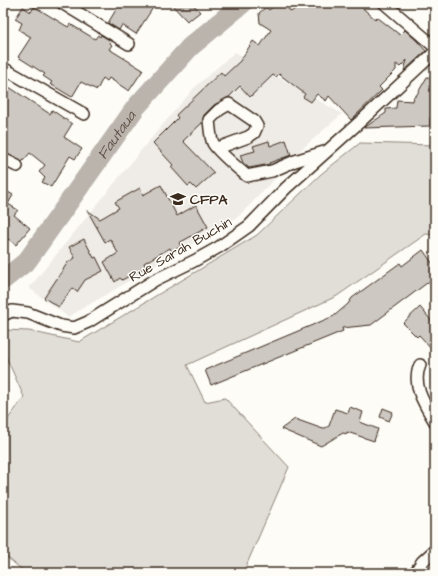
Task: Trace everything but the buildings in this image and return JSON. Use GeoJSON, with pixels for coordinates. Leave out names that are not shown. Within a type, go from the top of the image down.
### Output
{"type":"FeatureCollection","features":[{"type":"Feature","properties":{"kind":"street"},"geometry":{"type":"LineString","coordinates":[[62,3],[129,44]]}},
{"type":"Feature","properties":{"kind":"street"},"geometry":{"type":"LineString","coordinates":[[384,3],[435,47]]}},
{"type":"Feature","properties":{"kind":"street","name":"Rue Sarah Buchin"},"geometry":{"type":"LineString","coordinates":[[3,315],[12,312],[28,313],[61,326],[74,328],[88,322],[155,280],[219,247],[249,226],[286,188],[369,114],[435,52]]}},
{"type":"Feature","properties":{"kind":"street"},"geometry":{"type":"LineString","coordinates":[[3,68],[84,114]]}},
{"type":"Feature","properties":{"kind":"street"},"geometry":{"type":"LineString","coordinates":[[218,148],[248,137],[254,133],[257,126],[254,121],[228,104],[219,110],[209,120],[213,143],[218,148],[247,176],[272,171],[295,160],[326,151]]}},
{"type":"Feature","properties":{"kind":"street"},"geometry":{"type":"LineString","coordinates":[[3,159],[17,166]]}},
{"type":"Feature","properties":{"kind":"street"},"geometry":{"type":"LineString","coordinates":[[420,365],[417,372],[416,383],[419,392],[435,422]]}},
{"type":"Feature","properties":{"kind":"street"},"geometry":{"type":"LineString","coordinates":[[415,573],[422,562],[435,550]]}},
{"type":"Feature","properties":{"kind":"shaded area","name":"CFPA"},"geometry":{"type":"Polygon","coordinates":[[[235,52],[342,114],[295,155],[272,182],[239,216],[68,317],[29,288],[194,88],[235,52]]]}},
{"type":"Feature","properties":{"kind":"shaded area"},"geometry":{"type":"Polygon","coordinates":[[[360,143],[435,145],[435,235],[426,234],[337,296],[187,365],[205,402],[225,398],[289,467],[243,573],[26,573],[3,554],[3,426],[24,397],[3,350],[3,330],[29,331],[79,342],[257,235],[321,174],[360,143]]]}},
{"type":"Feature","properties":{"kind":"waterway","name":"Fautaua"},"geometry":{"type":"LineString","coordinates":[[3,280],[27,261],[136,107],[190,47],[243,3]]}},
{"type":"Feature","properties":{"kind":"place","name":"CFPA"},"geometry":{"type":"Point","coordinates":[178,199]}}]}
